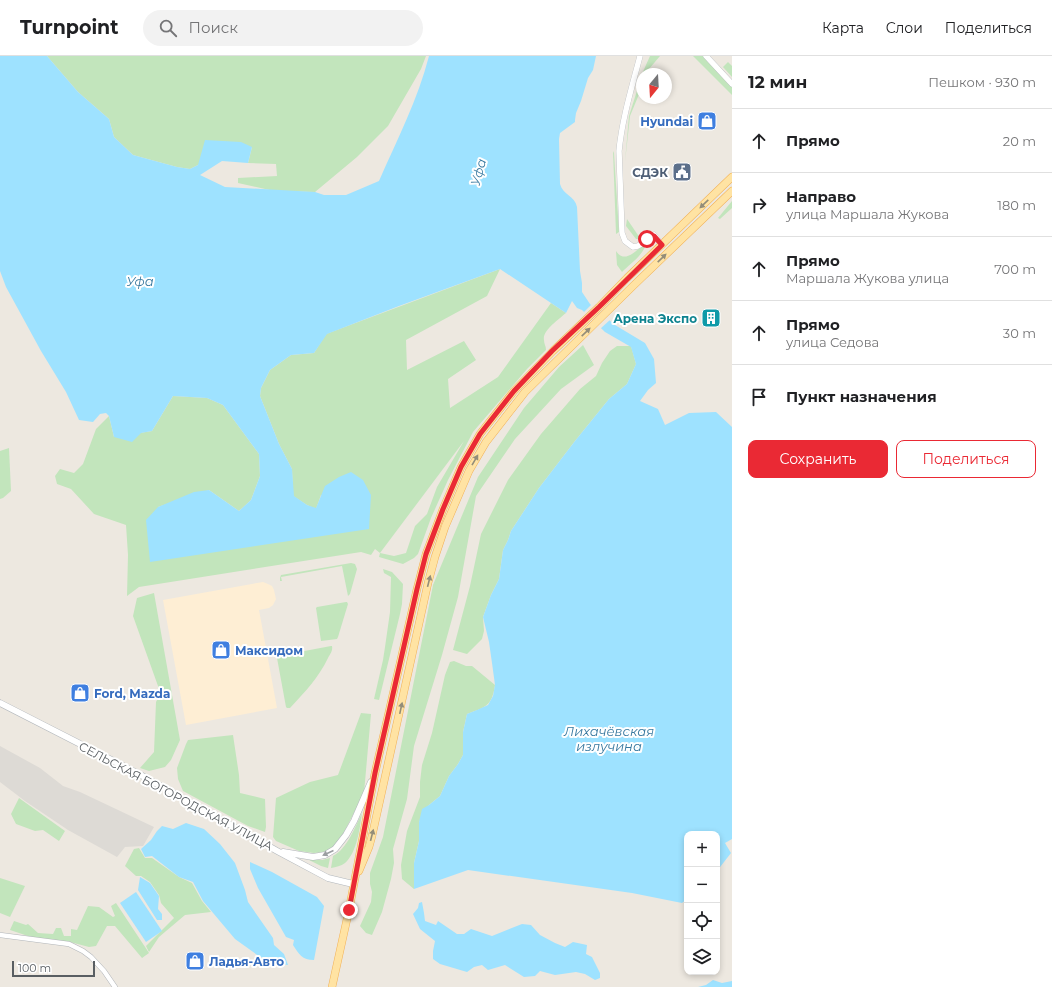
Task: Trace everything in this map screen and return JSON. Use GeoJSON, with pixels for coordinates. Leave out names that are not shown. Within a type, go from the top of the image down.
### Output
{"type":"FeatureCollection","features":[{"type":"Feature","properties":{"kind":"main road"},"geometry":{"type":"LineString","coordinates":[[332,987],[349,910],[375,773],[417,589],[426,554],[461,467],[480,434],[514,391],[552,351],[732,177]]}},
{"type":"Feature","properties":{"kind":"main road"},"geometry":{"type":"LineString","coordinates":[[353,884],[369,847],[372,836],[435,557],[445,527],[469,471],[486,442],[525,392],[732,191]]}},
{"type":"Feature","properties":{"kind":"main road","name":"СЕЛЬСКАЯ БОГОРОДСКАЯ УЛИЦА"},"geometry":{"type":"LineString","coordinates":[[0,703],[139,774],[328,878],[353,884]]}},
{"type":"Feature","properties":{"kind":"main road"},"geometry":{"type":"LineString","coordinates":[[279,852],[313,857],[326,855],[335,849],[346,835],[354,821],[375,773]]}},
{"type":"Feature","properties":{"kind":"street"},"geometry":{"type":"LineString","coordinates":[[640,56],[620,138],[619,151],[622,233],[625,241],[633,246],[638,246],[654,236],[662,245]]}},
{"type":"Feature","properties":{"kind":"street"},"geometry":{"type":"LineString","coordinates":[[706,56],[732,84]]}},
{"type":"Feature","properties":{"kind":"street"},"geometry":{"type":"LineString","coordinates":[[0,935],[69,944],[91,957],[104,971],[115,987]]}},
{"type":"Feature","properties":{"kind":"shaded area","name":"Максидом"},"geometry":{"type":"Polygon","coordinates":[[[263,582],[272,586],[276,599],[273,605],[269,608],[259,610],[277,708],[186,725],[163,600],[263,582]]]}},
{"type":"Feature","properties":{"kind":"shaded area"},"geometry":{"type":"Polygon","coordinates":[[[0,746],[40,768],[63,786],[80,792],[154,827],[143,846],[125,847],[117,857],[68,830],[25,801],[0,782],[0,746]]]}},
{"type":"Feature","properties":{"kind":"green space"},"geometry":{"type":"Polygon","coordinates":[[[47,56],[426,56],[421,69],[388,126],[357,157],[315,192],[274,191],[238,183],[238,178],[277,176],[276,164],[248,163],[252,147],[190,169],[133,155],[114,137],[109,119],[78,92],[47,56]]]}},
{"type":"Feature","properties":{"kind":"green space"},"geometry":{"type":"Polygon","coordinates":[[[650,56],[660,56],[650,68],[645,68],[650,56]]]}},
{"type":"Feature","properties":{"kind":"green space"},"geometry":{"type":"Polygon","coordinates":[[[693,56],[703,56],[732,86],[732,95],[693,56]]]}},
{"type":"Feature","properties":{"kind":"green space"},"geometry":{"type":"Polygon","coordinates":[[[728,62],[732,66],[732,77],[723,67],[728,62]]]}},
{"type":"Feature","properties":{"kind":"green space"},"geometry":{"type":"Polygon","coordinates":[[[636,94],[636,102],[630,116],[625,162],[629,116],[636,94]]]}},
{"type":"Feature","properties":{"kind":"green space"},"geometry":{"type":"Polygon","coordinates":[[[613,151],[619,232],[616,234],[613,151]]]}},
{"type":"Feature","properties":{"kind":"green space"},"geometry":{"type":"Polygon","coordinates":[[[732,201],[732,208],[720,219],[718,218],[732,201]]]}},
{"type":"Feature","properties":{"kind":"green space"},"geometry":{"type":"Polygon","coordinates":[[[627,219],[640,238],[636,239],[626,226],[627,219]]]}},
{"type":"Feature","properties":{"kind":"green space"},"geometry":{"type":"Polygon","coordinates":[[[646,242],[641,254],[622,272],[617,265],[616,251],[620,255],[627,256],[635,252],[646,242]]]}},
{"type":"Feature","properties":{"kind":"green space"},"geometry":{"type":"Polygon","coordinates":[[[500,269],[487,296],[406,340],[407,370],[464,341],[476,360],[448,379],[450,408],[498,377],[551,303],[566,313],[548,329],[544,337],[546,350],[527,369],[473,432],[448,480],[431,518],[418,554],[414,558],[403,564],[379,557],[380,553],[375,549],[371,555],[361,552],[139,587],[127,596],[128,555],[126,525],[94,514],[71,489],[57,484],[55,476],[60,469],[74,473],[83,464],[96,429],[109,416],[114,437],[152,431],[173,396],[207,398],[223,405],[259,454],[260,476],[251,500],[239,511],[209,490],[158,507],[369,529],[321,495],[316,509],[293,496],[292,469],[279,444],[260,396],[261,388],[270,370],[291,355],[314,353],[326,334],[500,269]],[[464,441],[380,553],[394,556],[406,553],[415,526],[427,514],[437,487],[464,441]]]}},
{"type":"Feature","properties":{"kind":"green space"},"geometry":{"type":"Polygon","coordinates":[[[583,345],[594,365],[561,389],[515,439],[476,496],[458,597],[414,746],[407,799],[393,849],[394,863],[391,879],[382,912],[372,935],[366,933],[360,926],[371,902],[372,892],[370,873],[383,837],[433,585],[478,477],[524,408],[559,367],[583,345]]]}},
{"type":"Feature","properties":{"kind":"green space"},"geometry":{"type":"Polygon","coordinates":[[[617,346],[631,346],[636,364],[627,384],[609,399],[575,441],[539,488],[511,531],[503,550],[499,579],[483,617],[484,631],[482,639],[467,654],[453,650],[470,586],[481,534],[508,480],[541,434],[580,389],[596,376],[610,351],[617,346]]]}},
{"type":"Feature","properties":{"kind":"green space"},"geometry":{"type":"Polygon","coordinates":[[[9,448],[11,491],[0,499],[0,451],[9,448]]]}},
{"type":"Feature","properties":{"kind":"green space"},"geometry":{"type":"Polygon","coordinates":[[[351,563],[355,564],[357,569],[350,594],[348,596],[342,566],[281,577],[282,581],[280,581],[281,575],[351,563]]]}},
{"type":"Feature","properties":{"kind":"green space"},"geometry":{"type":"Polygon","coordinates":[[[383,569],[392,572],[403,584],[400,614],[379,700],[374,699],[383,660],[390,612],[391,577],[384,573],[383,569]]]}},
{"type":"Feature","properties":{"kind":"green space"},"geometry":{"type":"Polygon","coordinates":[[[154,593],[180,740],[171,760],[165,767],[149,771],[140,768],[154,752],[156,702],[159,696],[158,686],[133,616],[137,598],[154,593]]]}},
{"type":"Feature","properties":{"kind":"green space"},"geometry":{"type":"Polygon","coordinates":[[[347,602],[348,604],[337,639],[321,641],[316,608],[347,602]]]}},
{"type":"Feature","properties":{"kind":"green space"},"geometry":{"type":"Polygon","coordinates":[[[332,646],[331,652],[316,678],[290,708],[287,708],[277,658],[278,656],[332,646]]]}},
{"type":"Feature","properties":{"kind":"green space"},"geometry":{"type":"Polygon","coordinates":[[[454,661],[466,666],[472,666],[495,685],[494,692],[490,702],[487,705],[467,714],[463,732],[463,755],[449,776],[440,796],[429,805],[419,822],[419,841],[414,863],[414,889],[402,879],[401,865],[407,831],[420,797],[422,765],[432,733],[445,675],[450,662],[454,661]]]}},
{"type":"Feature","properties":{"kind":"green space"},"geometry":{"type":"Polygon","coordinates":[[[361,713],[371,714],[364,793],[338,844],[325,852],[314,853],[299,851],[276,841],[273,837],[276,798],[310,782],[338,775],[361,713]]]}},
{"type":"Feature","properties":{"kind":"green space"},"geometry":{"type":"Polygon","coordinates":[[[233,735],[240,793],[265,799],[265,832],[248,826],[183,791],[178,779],[177,768],[188,740],[233,735]]]}},
{"type":"Feature","properties":{"kind":"green space"},"geometry":{"type":"Polygon","coordinates":[[[19,798],[65,831],[59,841],[43,830],[35,831],[16,824],[11,814],[19,798]]]}},
{"type":"Feature","properties":{"kind":"green space"},"geometry":{"type":"Polygon","coordinates":[[[362,813],[357,840],[349,859],[340,866],[331,868],[333,856],[338,853],[346,843],[362,813]]]}},
{"type":"Feature","properties":{"kind":"green space"},"geometry":{"type":"Polygon","coordinates":[[[139,848],[145,858],[152,858],[179,877],[192,883],[202,901],[211,912],[185,915],[159,937],[149,952],[146,946],[174,918],[161,903],[159,895],[150,882],[141,876],[136,876],[125,866],[134,849],[139,848]]]}},
{"type":"Feature","properties":{"kind":"green space"},"geometry":{"type":"Polygon","coordinates":[[[330,858],[328,868],[309,860],[322,860],[330,858]]]}},
{"type":"Feature","properties":{"kind":"green space"},"geometry":{"type":"Polygon","coordinates":[[[0,878],[25,886],[10,917],[0,913],[0,878]]]}},
{"type":"Feature","properties":{"kind":"green space"},"geometry":{"type":"Polygon","coordinates":[[[116,903],[149,953],[142,958],[115,926],[107,926],[96,946],[89,947],[70,942],[31,937],[10,930],[14,921],[26,925],[28,924],[38,933],[53,934],[56,928],[61,928],[64,936],[71,936],[71,929],[77,930],[88,906],[99,907],[113,917],[115,916],[111,906],[116,903]]]}},
{"type":"Feature","properties":{"kind":"water"},"geometry":{"type":"Polygon","coordinates":[[[0,56],[47,56],[78,92],[109,119],[114,137],[133,155],[190,169],[198,165],[205,140],[241,142],[252,147],[248,163],[222,161],[200,175],[225,187],[315,192],[324,195],[346,195],[379,181],[413,104],[429,56],[596,56],[593,70],[588,78],[576,113],[575,122],[560,133],[559,139],[560,184],[564,191],[574,200],[577,207],[582,292],[590,304],[615,325],[645,343],[654,359],[656,383],[648,390],[640,401],[658,409],[665,425],[689,413],[716,412],[732,427],[732,839],[725,843],[731,853],[720,867],[720,831],[684,831],[684,901],[682,903],[632,893],[468,870],[414,889],[414,863],[419,841],[419,822],[422,809],[440,796],[449,776],[463,755],[463,732],[467,714],[488,705],[493,696],[495,685],[489,642],[483,617],[499,579],[503,550],[511,531],[539,488],[609,399],[627,384],[636,364],[631,347],[605,332],[582,310],[577,308],[572,301],[566,313],[500,269],[327,334],[314,353],[291,355],[270,370],[261,388],[260,396],[279,444],[292,469],[294,496],[307,505],[316,508],[325,486],[339,477],[351,472],[363,480],[371,495],[369,529],[150,562],[146,520],[158,507],[194,492],[209,490],[239,511],[251,500],[260,476],[259,454],[223,405],[207,398],[173,396],[152,431],[141,433],[132,442],[114,437],[109,416],[106,413],[100,414],[93,422],[79,420],[66,392],[41,351],[6,287],[0,271],[0,56]]]}},
{"type":"Feature","properties":{"kind":"water"},"geometry":{"type":"Polygon","coordinates":[[[186,823],[204,829],[220,844],[235,863],[248,902],[273,938],[274,945],[284,954],[288,965],[279,964],[260,957],[235,939],[203,901],[193,882],[179,877],[152,856],[145,857],[141,849],[151,840],[162,826],[173,829],[186,823]]]}},
{"type":"Feature","properties":{"kind":"water"},"geometry":{"type":"Polygon","coordinates":[[[250,862],[272,872],[317,897],[324,906],[314,960],[306,959],[301,956],[293,945],[294,940],[286,937],[258,888],[250,869],[250,862]]]}},
{"type":"Feature","properties":{"kind":"water"},"geometry":{"type":"Polygon","coordinates":[[[140,877],[150,883],[159,896],[158,909],[162,914],[162,920],[157,920],[138,890],[140,877]]]}},
{"type":"Feature","properties":{"kind":"water"},"geometry":{"type":"Polygon","coordinates":[[[136,892],[162,931],[146,942],[120,903],[136,892]]]}},
{"type":"Feature","properties":{"kind":"water"},"geometry":{"type":"Polygon","coordinates":[[[422,902],[425,921],[436,925],[438,921],[457,934],[464,934],[471,929],[492,936],[522,924],[531,925],[540,935],[565,947],[573,942],[587,945],[586,954],[592,957],[600,973],[600,978],[595,980],[585,974],[576,972],[555,975],[540,971],[535,976],[524,977],[505,965],[488,970],[482,965],[474,967],[467,972],[440,964],[433,959],[435,941],[420,929],[413,914],[418,908],[419,903],[422,902]]]}},
{"type":"Feature","properties":{"kind":"water"},"geometry":{"type":"Polygon","coordinates":[[[713,980],[722,983],[732,981],[732,987],[698,987],[706,985],[713,980]]]}},
{"type":"Feature","properties":{"kind":"pier"},"geometry":{"type":"Polygon","coordinates":[[[593,303],[611,319],[600,329],[583,313],[593,303]]]}},
{"type":"Feature","properties":{"kind":"place","name":"Hyundai"},"geometry":{"type":"Point","coordinates":[707,121]}},
{"type":"Feature","properties":{"kind":"place","name":"СДЭК"},"geometry":{"type":"Point","coordinates":[682,172]}},
{"type":"Feature","properties":{"kind":"place","name":"Арена Экспо"},"geometry":{"type":"Point","coordinates":[711,318]}},
{"type":"Feature","properties":{"kind":"place","name":"Максидом"},"geometry":{"type":"Point","coordinates":[221,650]}},
{"type":"Feature","properties":{"kind":"place","name":"Ford, Mazda"},"geometry":{"type":"Point","coordinates":[80,693]}},
{"type":"Feature","properties":{"kind":"place","name":"Ладья-Авто"},"geometry":{"type":"Point","coordinates":[195,961]}},
{"type":"Feature","properties":{"kind":"route"},"geometry":{"type":"LineString","coordinates":[[349,910],[375,773],[417,589],[426,554],[461,467],[480,434],[514,391],[552,351],[662,245],[654,236],[647,239]]}},
{"type":"Feature","properties":{"kind":"water label","name":"Уфа"},"geometry":{"type":"Point","coordinates":[478,172]}},
{"type":"Feature","properties":{"kind":"water label","name":"Уфа"},"geometry":{"type":"Point","coordinates":[140,281]}},
{"type":"Feature","properties":{"kind":"water label","name":"Лихачёвская излучина"},"geometry":{"type":"Point","coordinates":[609,738]}}]}
